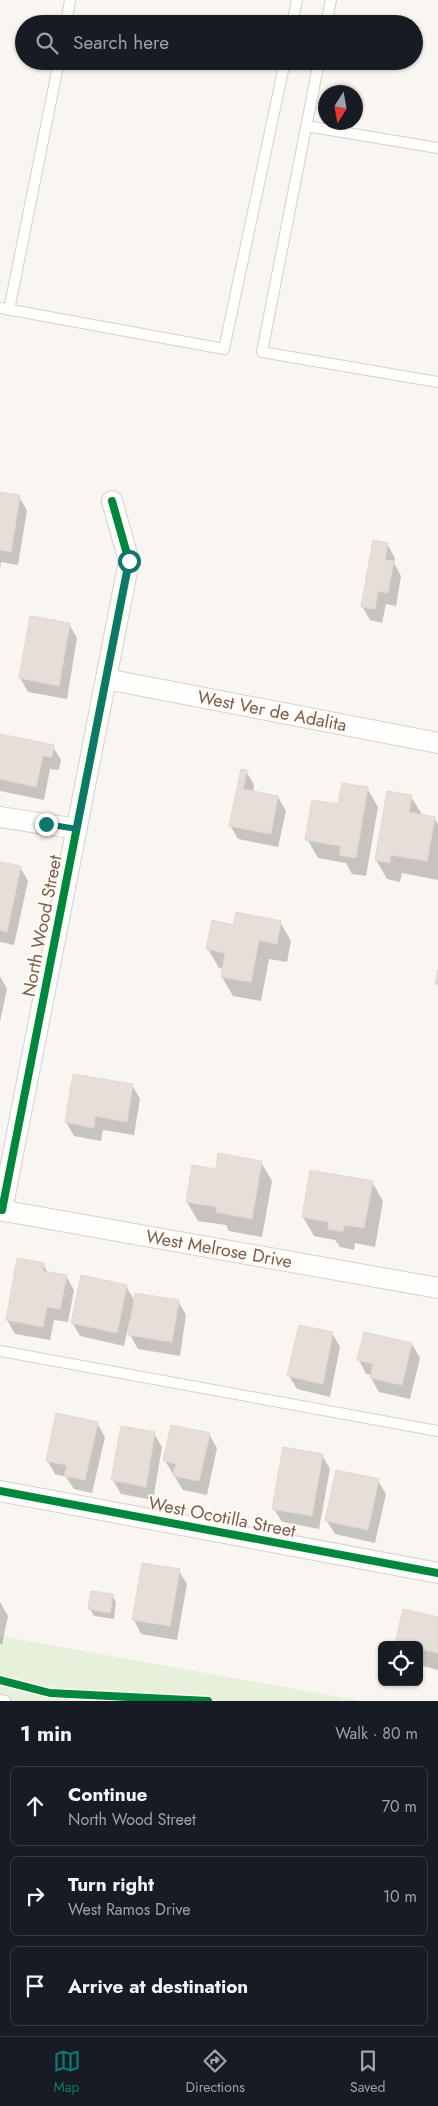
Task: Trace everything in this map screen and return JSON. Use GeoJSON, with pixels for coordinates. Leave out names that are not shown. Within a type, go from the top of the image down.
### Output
{"type":"FeatureCollection","features":[{"type":"Feature","properties":{"kind":"street","name":"North Wood Street"},"geometry":{"type":"LineString","coordinates":[[1,1211],[129,561],[112,501]]}},
{"type":"Feature","properties":{"kind":"street","name":"West Ver de Adalita"},"geometry":{"type":"LineString","coordinates":[[106,680],[438,743]]}},
{"type":"Feature","properties":{"kind":"street"},"geometry":{"type":"LineString","coordinates":[[0,817],[77,829]]}},
{"type":"Feature","properties":{"kind":"street","name":"West Melrose Drive"},"geometry":{"type":"LineString","coordinates":[[1,1211],[438,1288]]}},
{"type":"Feature","properties":{"kind":"street","name":"West Ocotilla Street"},"geometry":{"type":"LineString","coordinates":[[0,1491],[438,1573]]}},
{"type":"Feature","properties":{"kind":"lane"},"geometry":{"type":"LineString","coordinates":[[68,15],[70,0]]}},
{"type":"Feature","properties":{"kind":"lane"},"geometry":{"type":"LineString","coordinates":[[294,15],[297,0]]}},
{"type":"Feature","properties":{"kind":"lane"},"geometry":{"type":"LineString","coordinates":[[328,15],[331,0]]}},
{"type":"Feature","properties":{"kind":"lane"},"geometry":{"type":"LineString","coordinates":[[57,70],[5,309],[224,349],[282,70]]}},
{"type":"Feature","properties":{"kind":"lane"},"geometry":{"type":"LineString","coordinates":[[317,70],[262,352],[438,382]]}},
{"type":"Feature","properties":{"kind":"lane"},"geometry":{"type":"LineString","coordinates":[[306,126],[438,148]]}},
{"type":"Feature","properties":{"kind":"lane"},"geometry":{"type":"LineString","coordinates":[[0,1351],[438,1431]]}},
{"type":"Feature","properties":{"kind":"lane"},"geometry":{"type":"LineString","coordinates":[[0,1700],[5,1701]]}},
{"type":"Feature","properties":{"kind":"green space"},"geometry":{"type":"Polygon","coordinates":[[[0,1636],[362,1701],[0,1701],[0,1636]]]}},
{"type":"Feature","properties":{"kind":"building"},"geometry":{"type":"Polygon","coordinates":[[[0,492],[20,495],[11,552],[0,550],[0,492]]]}},
{"type":"Feature","properties":{"kind":"building"},"geometry":{"type":"Polygon","coordinates":[[[373,540],[388,543],[385,560],[394,561],[388,593],[378,591],[375,609],[361,607],[373,540]]]}},
{"type":"Feature","properties":{"kind":"building"},"geometry":{"type":"Polygon","coordinates":[[[30,616],[70,623],[59,686],[19,678],[30,616]]]}},
{"type":"Feature","properties":{"kind":"building"},"geometry":{"type":"Polygon","coordinates":[[[0,734],[54,745],[52,757],[43,756],[36,787],[0,779],[0,734]]]}},
{"type":"Feature","properties":{"kind":"building"},"geometry":{"type":"Polygon","coordinates":[[[241,769],[247,770],[243,789],[278,796],[271,834],[229,826],[241,769]]]}},
{"type":"Feature","properties":{"kind":"building"},"geometry":{"type":"Polygon","coordinates":[[[342,783],[368,787],[356,858],[339,855],[341,846],[305,840],[312,800],[338,804],[342,783]]]}},
{"type":"Feature","properties":{"kind":"building"},"geometry":{"type":"Polygon","coordinates":[[[387,791],[412,795],[409,812],[435,817],[427,861],[391,855],[390,863],[375,860],[387,791]]]}},
{"type":"Feature","properties":{"kind":"building"},"geometry":{"type":"Polygon","coordinates":[[[0,862],[21,866],[7,932],[0,930],[0,862]]]}},
{"type":"Feature","properties":{"kind":"building"},"geometry":{"type":"Polygon","coordinates":[[[236,912],[281,921],[277,944],[259,940],[251,982],[221,977],[225,953],[206,949],[212,920],[233,925],[236,912]]]}},
{"type":"Feature","properties":{"kind":"building"},"geometry":{"type":"Polygon","coordinates":[[[438,969],[438,985],[435,984],[438,969]]]}},
{"type":"Feature","properties":{"kind":"building"},"geometry":{"type":"Polygon","coordinates":[[[73,1074],[133,1084],[127,1122],[95,1116],[94,1128],[65,1122],[73,1074]]]}},
{"type":"Feature","properties":{"kind":"building"},"geometry":{"type":"Polygon","coordinates":[[[218,1153],[262,1161],[252,1219],[216,1212],[217,1207],[186,1202],[192,1165],[216,1169],[218,1153]]]}},
{"type":"Feature","properties":{"kind":"building"},"geometry":{"type":"Polygon","coordinates":[[[310,1170],[373,1181],[364,1228],[344,1225],[343,1232],[328,1229],[329,1222],[302,1217],[310,1170]]]}},
{"type":"Feature","properties":{"kind":"building"},"geometry":{"type":"Polygon","coordinates":[[[17,1258],[44,1263],[43,1271],[67,1275],[60,1309],[47,1307],[43,1327],[6,1320],[17,1258]]]}},
{"type":"Feature","properties":{"kind":"building"},"geometry":{"type":"Polygon","coordinates":[[[81,1275],[127,1285],[117,1333],[71,1323],[81,1275]]]}},
{"type":"Feature","properties":{"kind":"building"},"geometry":{"type":"Polygon","coordinates":[[[135,1293],[179,1300],[172,1342],[128,1335],[135,1293]]]}},
{"type":"Feature","properties":{"kind":"building"},"geometry":{"type":"Polygon","coordinates":[[[299,1325],[333,1332],[323,1384],[287,1376],[299,1325]]]}},
{"type":"Feature","properties":{"kind":"building"},"geometry":{"type":"Polygon","coordinates":[[[364,1332],[412,1343],[402,1385],[370,1378],[373,1364],[357,1360],[364,1332]]]}},
{"type":"Feature","properties":{"kind":"building"},"geometry":{"type":"Polygon","coordinates":[[[56,1413],[98,1422],[85,1480],[64,1476],[67,1465],[46,1461],[56,1413]]]}},
{"type":"Feature","properties":{"kind":"building"},"geometry":{"type":"Polygon","coordinates":[[[171,1425],[210,1433],[199,1481],[173,1476],[176,1464],[163,1461],[171,1425]]]}},
{"type":"Feature","properties":{"kind":"building"},"geometry":{"type":"Polygon","coordinates":[[[121,1426],[155,1432],[146,1487],[111,1480],[121,1426]]]}},
{"type":"Feature","properties":{"kind":"building"},"geometry":{"type":"Polygon","coordinates":[[[283,1447],[323,1454],[312,1516],[272,1509],[283,1447]]]}},
{"type":"Feature","properties":{"kind":"building"},"geometry":{"type":"Polygon","coordinates":[[[336,1470],[379,1479],[368,1530],[325,1521],[336,1470]]]}},
{"type":"Feature","properties":{"kind":"building"},"geometry":{"type":"Polygon","coordinates":[[[142,1563],[180,1569],[170,1626],[132,1620],[142,1563]]]}},
{"type":"Feature","properties":{"kind":"building"},"geometry":{"type":"Polygon","coordinates":[[[91,1591],[113,1594],[110,1613],[88,1609],[91,1591]]]}},
{"type":"Feature","properties":{"kind":"building"},"geometry":{"type":"Polygon","coordinates":[[[403,1609],[438,1617],[438,1653],[423,1650],[423,1641],[396,1641],[403,1609]]]}},
{"type":"Feature","properties":{"kind":"cycle path"},"geometry":{"type":"LineString","coordinates":[[2,1210],[129,561],[112,501]]}},
{"type":"Feature","properties":{"kind":"cycle path"},"geometry":{"type":"LineString","coordinates":[[0,1491],[438,1573]]}},
{"type":"Feature","properties":{"kind":"cycle path"},"geometry":{"type":"LineString","coordinates":[[0,1680],[50,1693],[208,1701]]}},
{"type":"Feature","properties":{"kind":"route"},"geometry":{"type":"LineString","coordinates":[[46,824],[77,829],[129,561]]}}]}
